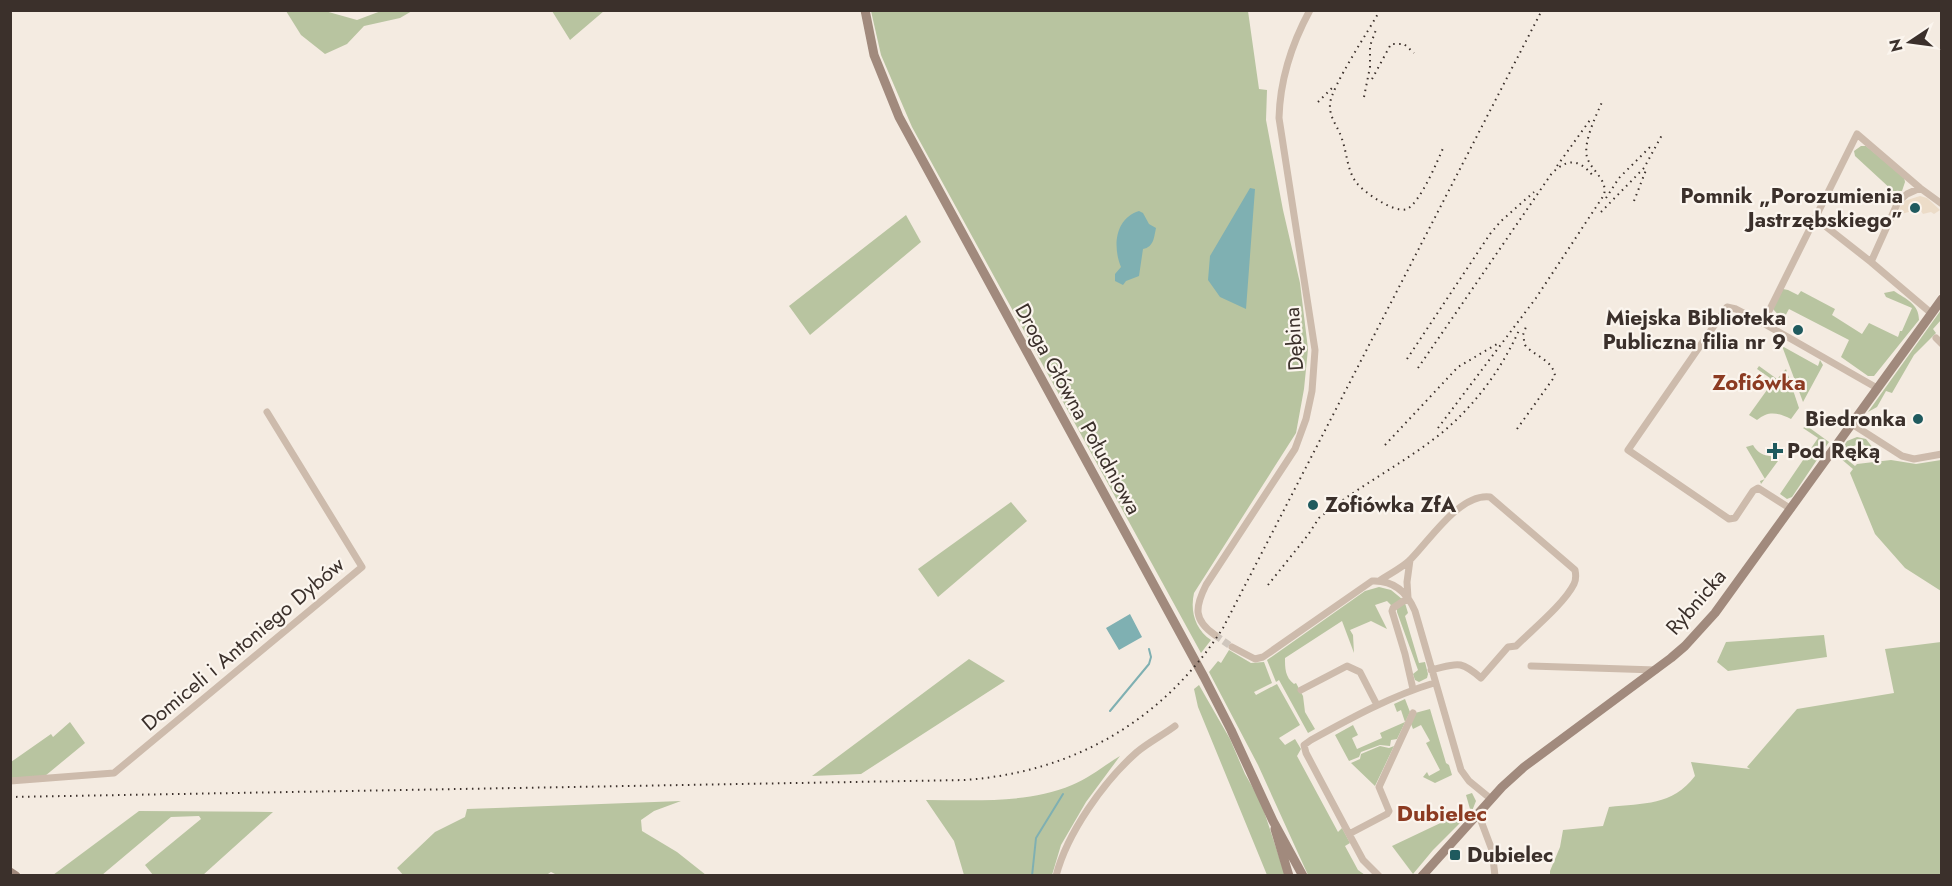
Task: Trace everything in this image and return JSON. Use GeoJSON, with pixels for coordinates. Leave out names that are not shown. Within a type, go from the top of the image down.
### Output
{"type":"FeatureCollection","features":[{"type":"Feature","properties":{"kind":"main road","name":"Droga Główna Południowa"},"geometry":{"type":"LineString","coordinates":[[865,10],[874,55],[899,117],[1209,687],[1303,876]]}},
{"type":"Feature","properties":{"kind":"main road","name":"Rybnicka"},"geometry":{"type":"LineString","coordinates":[[1422,876],[1491,799],[1524,767],[1656,670],[1685,646],[1715,613],[1941,299]]}},
{"type":"Feature","properties":{"kind":"main road","name":"Droga Główna Południowa"},"geometry":{"type":"LineString","coordinates":[[1274,821],[1289,876]]}},
{"type":"Feature","properties":{"kind":"main road"},"geometry":{"type":"LineString","coordinates":[[10,872],[16,876]]}},
{"type":"Feature","properties":{"kind":"street","name":"Dębina"},"geometry":{"type":"LineString","coordinates":[[1215,635],[1201,623],[1197,609],[1198,602],[1206,585],[1294,449],[1306,419],[1312,391],[1316,350],[1279,118],[1280,97],[1289,55],[1310,10]]}},
{"type":"Feature","properties":{"kind":"street"},"geometry":{"type":"LineString","coordinates":[[1763,323],[1857,134],[1941,204]]}},
{"type":"Feature","properties":{"kind":"street"},"geometry":{"type":"LineString","coordinates":[[1871,262],[1898,202],[1907,194],[1920,188]]}},
{"type":"Feature","properties":{"kind":"street"},"geometry":{"type":"LineString","coordinates":[[1815,218],[1931,313]]}},
{"type":"Feature","properties":{"kind":"street"},"geometry":{"type":"LineString","coordinates":[[1791,509],[1758,488],[1735,518],[1729,519],[1628,450],[1727,307],[1736,309],[1763,323],[1877,388]]}},
{"type":"Feature","properties":{"kind":"street","name":"Domiceli i Antoniego Dybów"},"geometry":{"type":"LineString","coordinates":[[10,781],[114,772],[362,567],[267,412]]}},
{"type":"Feature","properties":{"kind":"street"},"geometry":{"type":"LineString","coordinates":[[1852,424],[1902,456],[1914,459],[1941,454]]}},
{"type":"Feature","properties":{"kind":"street"},"geometry":{"type":"LineString","coordinates":[[1378,581],[1410,561],[1448,518],[1481,496],[1490,497],[1575,570],[1576,578],[1573,585],[1557,604],[1516,646],[1508,646],[1480,678],[1468,666],[1460,663],[1431,670]]}},
{"type":"Feature","properties":{"kind":"street"},"geometry":{"type":"LineString","coordinates":[[1408,598],[1407,582],[1410,561]]}},
{"type":"Feature","properties":{"kind":"street"},"geometry":{"type":"LineString","coordinates":[[1232,647],[1255,659],[1263,657],[1372,581],[1402,590],[1414,611],[1461,770],[1469,782],[1491,799]]}},
{"type":"Feature","properties":{"kind":"street"},"geometry":{"type":"LineString","coordinates":[[1408,598],[1392,611],[1413,689]]}},
{"type":"Feature","properties":{"kind":"street"},"geometry":{"type":"LineString","coordinates":[[1301,690],[1347,666],[1360,672],[1377,705]]}},
{"type":"Feature","properties":{"kind":"street"},"geometry":{"type":"LineString","coordinates":[[1531,666],[1656,670]]}},
{"type":"Feature","properties":{"kind":"street"},"geometry":{"type":"LineString","coordinates":[[1379,876],[1363,860],[1306,753],[1304,745],[1377,705],[1413,689],[1434,683]]}},
{"type":"Feature","properties":{"kind":"street"},"geometry":{"type":"LineString","coordinates":[[1349,834],[1389,811],[1378,786],[1413,713]]}},
{"type":"Feature","properties":{"kind":"street"},"geometry":{"type":"LineString","coordinates":[[1056,876],[1068,846],[1097,797],[1135,754],[1175,726]]}},
{"type":"Feature","properties":{"kind":"street"},"geometry":{"type":"LineString","coordinates":[[1478,813],[1492,850],[1495,876]]}},
{"type":"Feature","properties":{"kind":"green space"},"geometry":{"type":"Polygon","coordinates":[[[286,11],[325,11],[357,20],[381,11],[412,11],[400,18],[364,26],[347,44],[325,54],[301,35],[286,11]]]}},
{"type":"Feature","properties":{"kind":"green space"},"geometry":{"type":"Polygon","coordinates":[[[552,11],[604,11],[570,40],[552,11]]]}},
{"type":"Feature","properties":{"kind":"green space"},"geometry":{"type":"Polygon","coordinates":[[[871,11],[1248,11],[1259,89],[1267,90],[1266,120],[1300,283],[1308,349],[1296,433],[1194,593],[1195,619],[1201,631],[1211,640],[1201,653],[912,127],[881,55],[871,11]]]}},
{"type":"Feature","properties":{"kind":"green space"},"geometry":{"type":"Polygon","coordinates":[[[1861,146],[1866,146],[1904,177],[1902,191],[1893,191],[1855,156],[1854,151],[1861,146]]]}},
{"type":"Feature","properties":{"kind":"green space"},"geometry":{"type":"Polygon","coordinates":[[[906,215],[921,242],[810,335],[789,306],[906,215]]]}},
{"type":"Feature","properties":{"kind":"green space"},"geometry":{"type":"Polygon","coordinates":[[[1783,289],[1798,295],[1801,291],[1835,309],[1832,315],[1862,334],[1869,323],[1898,337],[1902,331],[1912,308],[1886,297],[1884,293],[1894,291],[1907,299],[1917,310],[1919,320],[1874,376],[1868,376],[1841,357],[1849,340],[1789,309],[1783,320],[1773,309],[1783,289]]]}},
{"type":"Feature","properties":{"kind":"green space"},"geometry":{"type":"Polygon","coordinates":[[[1941,310],[1941,320],[1933,329],[1936,333],[1914,355],[1892,393],[1886,391],[1877,407],[1868,412],[1941,310]]]}},
{"type":"Feature","properties":{"kind":"green space"},"geometry":{"type":"Polygon","coordinates":[[[1782,346],[1818,366],[1820,360],[1823,365],[1803,402],[1782,346]]]}},
{"type":"Feature","properties":{"kind":"green space"},"geometry":{"type":"Polygon","coordinates":[[[1759,366],[1777,379],[1786,369],[1799,408],[1791,419],[1774,413],[1757,420],[1749,415],[1772,383],[1770,378],[1757,369],[1759,366]]]}},
{"type":"Feature","properties":{"kind":"green space"},"geometry":{"type":"Polygon","coordinates":[[[1807,426],[1829,442],[1792,497],[1787,499],[1780,494],[1818,438],[1803,428],[1807,426]]]}},
{"type":"Feature","properties":{"kind":"green space"},"geometry":{"type":"Polygon","coordinates":[[[1857,437],[1866,439],[1873,451],[1861,443],[1849,448],[1845,458],[1855,466],[1891,460],[1916,464],[1941,460],[1941,591],[1905,568],[1875,534],[1850,473],[1853,469],[1840,458],[1839,454],[1847,441],[1857,437]]]}},
{"type":"Feature","properties":{"kind":"green space"},"geometry":{"type":"Polygon","coordinates":[[[1753,445],[1763,454],[1776,456],[1778,461],[1765,479],[1746,447],[1753,445]]]}},
{"type":"Feature","properties":{"kind":"green space"},"geometry":{"type":"Polygon","coordinates":[[[1011,502],[1027,521],[938,597],[918,569],[1011,502]]]}},
{"type":"Feature","properties":{"kind":"green space"},"geometry":{"type":"Polygon","coordinates":[[[1379,587],[1391,590],[1402,599],[1392,606],[1387,601],[1375,605],[1387,629],[1371,621],[1350,630],[1353,635],[1354,653],[1342,621],[1285,658],[1287,675],[1294,684],[1296,683],[1303,696],[1305,712],[1315,729],[1308,733],[1279,680],[1276,682],[1267,660],[1365,591],[1379,587]]]}},
{"type":"Feature","properties":{"kind":"green space"},"geometry":{"type":"Polygon","coordinates":[[[1405,603],[1408,613],[1405,616],[1419,663],[1425,662],[1428,674],[1427,678],[1419,682],[1415,680],[1413,674],[1418,670],[1397,612],[1397,609],[1405,603]]]}},
{"type":"Feature","properties":{"kind":"green space"},"geometry":{"type":"Polygon","coordinates":[[[1824,635],[1827,657],[1728,671],[1717,662],[1726,642],[1824,635]]]}},
{"type":"Feature","properties":{"kind":"green space"},"geometry":{"type":"Polygon","coordinates":[[[1941,642],[1941,875],[1550,875],[1560,847],[1563,830],[1603,826],[1609,807],[1657,801],[1677,793],[1695,776],[1691,762],[1750,769],[1747,767],[1797,709],[1894,693],[1885,649],[1941,642]]]}},
{"type":"Feature","properties":{"kind":"green space"},"geometry":{"type":"Polygon","coordinates":[[[1229,650],[1251,663],[1264,662],[1272,683],[1254,692],[1256,695],[1277,684],[1300,725],[1279,738],[1285,745],[1295,739],[1301,749],[1297,756],[1338,832],[1342,828],[1350,843],[1345,846],[1358,870],[1365,875],[1308,875],[1258,765],[1209,672],[1218,661],[1221,663],[1229,650]]]}},
{"type":"Feature","properties":{"kind":"green space"},"geometry":{"type":"Polygon","coordinates":[[[969,659],[1005,681],[861,774],[812,776],[969,659]]]}},
{"type":"Feature","properties":{"kind":"green space"},"geometry":{"type":"Polygon","coordinates":[[[1199,685],[1230,739],[1245,774],[1261,802],[1285,875],[1267,875],[1198,707],[1194,689],[1199,685]]]}},
{"type":"Feature","properties":{"kind":"green space"},"geometry":{"type":"Polygon","coordinates":[[[1405,699],[1410,712],[1397,739],[1391,740],[1390,746],[1380,745],[1361,752],[1359,757],[1349,761],[1335,735],[1353,725],[1358,735],[1352,738],[1357,749],[1382,738],[1380,733],[1405,722],[1401,710],[1397,712],[1394,704],[1405,699]]]}},
{"type":"Feature","properties":{"kind":"green space"},"geometry":{"type":"Polygon","coordinates":[[[1430,709],[1446,763],[1452,775],[1435,783],[1423,777],[1427,772],[1429,776],[1440,770],[1426,743],[1430,741],[1421,725],[1413,729],[1411,724],[1415,713],[1430,709]]]}},
{"type":"Feature","properties":{"kind":"green space"},"geometry":{"type":"Polygon","coordinates":[[[70,722],[85,743],[45,776],[11,778],[11,762],[51,734],[53,737],[70,722]]]}},
{"type":"Feature","properties":{"kind":"green space"},"geometry":{"type":"Polygon","coordinates":[[[1380,746],[1389,748],[1394,746],[1375,786],[1351,763],[1360,759],[1361,754],[1380,746]]]}},
{"type":"Feature","properties":{"kind":"green space"},"geometry":{"type":"Polygon","coordinates":[[[1120,756],[1086,802],[1061,845],[1052,875],[964,875],[954,841],[926,800],[1000,800],[1055,791],[1091,775],[1120,756]]]}},
{"type":"Feature","properties":{"kind":"green space"},"geometry":{"type":"Polygon","coordinates":[[[1472,793],[1476,801],[1472,811],[1433,850],[1413,874],[1392,846],[1470,809],[1466,795],[1472,793]]]}},
{"type":"Feature","properties":{"kind":"green space"},"geometry":{"type":"Polygon","coordinates":[[[681,801],[654,811],[641,820],[642,831],[677,852],[706,875],[559,876],[551,872],[545,876],[404,876],[397,868],[435,832],[465,817],[467,809],[681,801]]]}},
{"type":"Feature","properties":{"kind":"green space"},"geometry":{"type":"Polygon","coordinates":[[[139,811],[273,812],[203,875],[153,875],[145,865],[201,819],[199,816],[171,817],[102,875],[53,875],[139,811]]]}},
{"type":"Feature","properties":{"kind":"shaded area"},"geometry":{"type":"Polygon","coordinates":[[[1920,196],[1927,198],[1940,210],[1934,214],[1931,212],[1923,214],[1921,211],[1913,213],[1912,211],[1894,216],[1904,201],[1920,196]]]}},
{"type":"Feature","properties":{"kind":"water"},"geometry":{"type":"Polygon","coordinates":[[[1250,188],[1255,189],[1246,309],[1220,297],[1208,280],[1210,256],[1250,188]]]}},
{"type":"Feature","properties":{"kind":"water"},"geometry":{"type":"Polygon","coordinates":[[[1139,211],[1143,213],[1149,224],[1156,228],[1155,235],[1151,244],[1143,249],[1139,276],[1126,281],[1123,285],[1115,281],[1115,274],[1121,267],[1117,251],[1118,235],[1125,220],[1139,211]]]}},
{"type":"Feature","properties":{"kind":"water"},"geometry":{"type":"Polygon","coordinates":[[[1130,614],[1142,637],[1119,650],[1106,628],[1130,614]]]}},
{"type":"Feature","properties":{"kind":"waterway"},"geometry":{"type":"LineString","coordinates":[[1110,711],[1149,664],[1151,657],[1149,649]]}},
{"type":"Feature","properties":{"kind":"waterway"},"geometry":{"type":"LineString","coordinates":[[1032,876],[1036,838],[1063,794]]}},
{"type":"Feature","properties":{"kind":"tunnel"},"geometry":{"type":"LineString","coordinates":[[1215,635],[1232,647]]}},
{"type":"Feature","properties":{"kind":"railway"},"geometry":{"type":"LineString","coordinates":[[1380,10],[1337,85],[1330,104],[1331,114],[1342,139],[1353,177],[1360,186],[1380,201],[1395,208],[1407,209],[1423,190],[1444,146]]}},
{"type":"Feature","properties":{"kind":"railway"},"geometry":{"type":"LineString","coordinates":[[10,797],[965,780],[1005,775],[1043,766],[1079,753],[1112,736],[1144,715],[1173,690],[1199,661],[1223,628],[1542,10]]}},
{"type":"Feature","properties":{"kind":"railway"},"geometry":{"type":"LineString","coordinates":[[1364,97],[1370,67],[1370,46],[1377,27]]}},
{"type":"Feature","properties":{"kind":"railway"},"geometry":{"type":"LineString","coordinates":[[1372,79],[1391,44],[1404,44],[1414,53]]}},
{"type":"Feature","properties":{"kind":"railway"},"geometry":{"type":"LineString","coordinates":[[1318,102],[1333,87]]}},
{"type":"Feature","properties":{"kind":"railway"},"geometry":{"type":"LineString","coordinates":[[1438,428],[1536,298],[1604,195],[1604,184],[1589,162],[1586,151],[1591,129],[1602,102]]}},
{"type":"Feature","properties":{"kind":"railway"},"geometry":{"type":"LineString","coordinates":[[1557,166],[1590,120]]}},
{"type":"Feature","properties":{"kind":"railway"},"geometry":{"type":"LineString","coordinates":[[1601,212],[1644,168],[1663,133]]}},
{"type":"Feature","properties":{"kind":"railway"},"geometry":{"type":"LineString","coordinates":[[1606,198],[1619,178],[1650,147]]}},
{"type":"Feature","properties":{"kind":"railway"},"geometry":{"type":"LineString","coordinates":[[1418,368],[1552,173],[1557,168],[1573,162],[1583,166],[1593,176]]}},
{"type":"Feature","properties":{"kind":"railway"},"geometry":{"type":"LineString","coordinates":[[1634,201],[1646,170]]}},
{"type":"Feature","properties":{"kind":"railway"},"geometry":{"type":"LineString","coordinates":[[1407,359],[1490,234],[1501,221],[1534,192]]}},
{"type":"Feature","properties":{"kind":"railway"},"geometry":{"type":"LineString","coordinates":[[1517,429],[1555,376],[1551,366],[1525,345],[1523,335],[1527,324]]}},
{"type":"Feature","properties":{"kind":"railway"},"geometry":{"type":"LineString","coordinates":[[1268,585],[1319,518],[1429,443],[1467,409],[1497,371],[1520,328]]}},
{"type":"Feature","properties":{"kind":"railway"},"geometry":{"type":"LineString","coordinates":[[1385,445],[1458,367],[1497,344]]}},
{"type":"Feature","properties":{"kind":"place","name":"Pomnik „Porozumienia Jastrzębskiego”"},"geometry":{"type":"Point","coordinates":[1915,208]}},
{"type":"Feature","properties":{"kind":"place","name":"Miejska Biblioteka Publiczna filia nr 9"},"geometry":{"type":"Point","coordinates":[1798,330]}},
{"type":"Feature","properties":{"kind":"place","name":"Biedronka"},"geometry":{"type":"Point","coordinates":[1918,419]}},
{"type":"Feature","properties":{"kind":"place","name":"Pod Ręką"},"geometry":{"type":"Point","coordinates":[1775,451]}},
{"type":"Feature","properties":{"kind":"place","name":"Zofiówka ZfA"},"geometry":{"type":"Point","coordinates":[1313,505]}},
{"type":"Feature","properties":{"kind":"place","name":"Dubielec"},"geometry":{"type":"Point","coordinates":[1455,855]}},
{"type":"Feature","properties":{"kind":"district","name":"Zofiówka"},"geometry":{"type":"Point","coordinates":[1759,382]}},
{"type":"Feature","properties":{"kind":"district","name":"Dubielec"},"geometry":{"type":"Point","coordinates":[1442,813]}}]}
